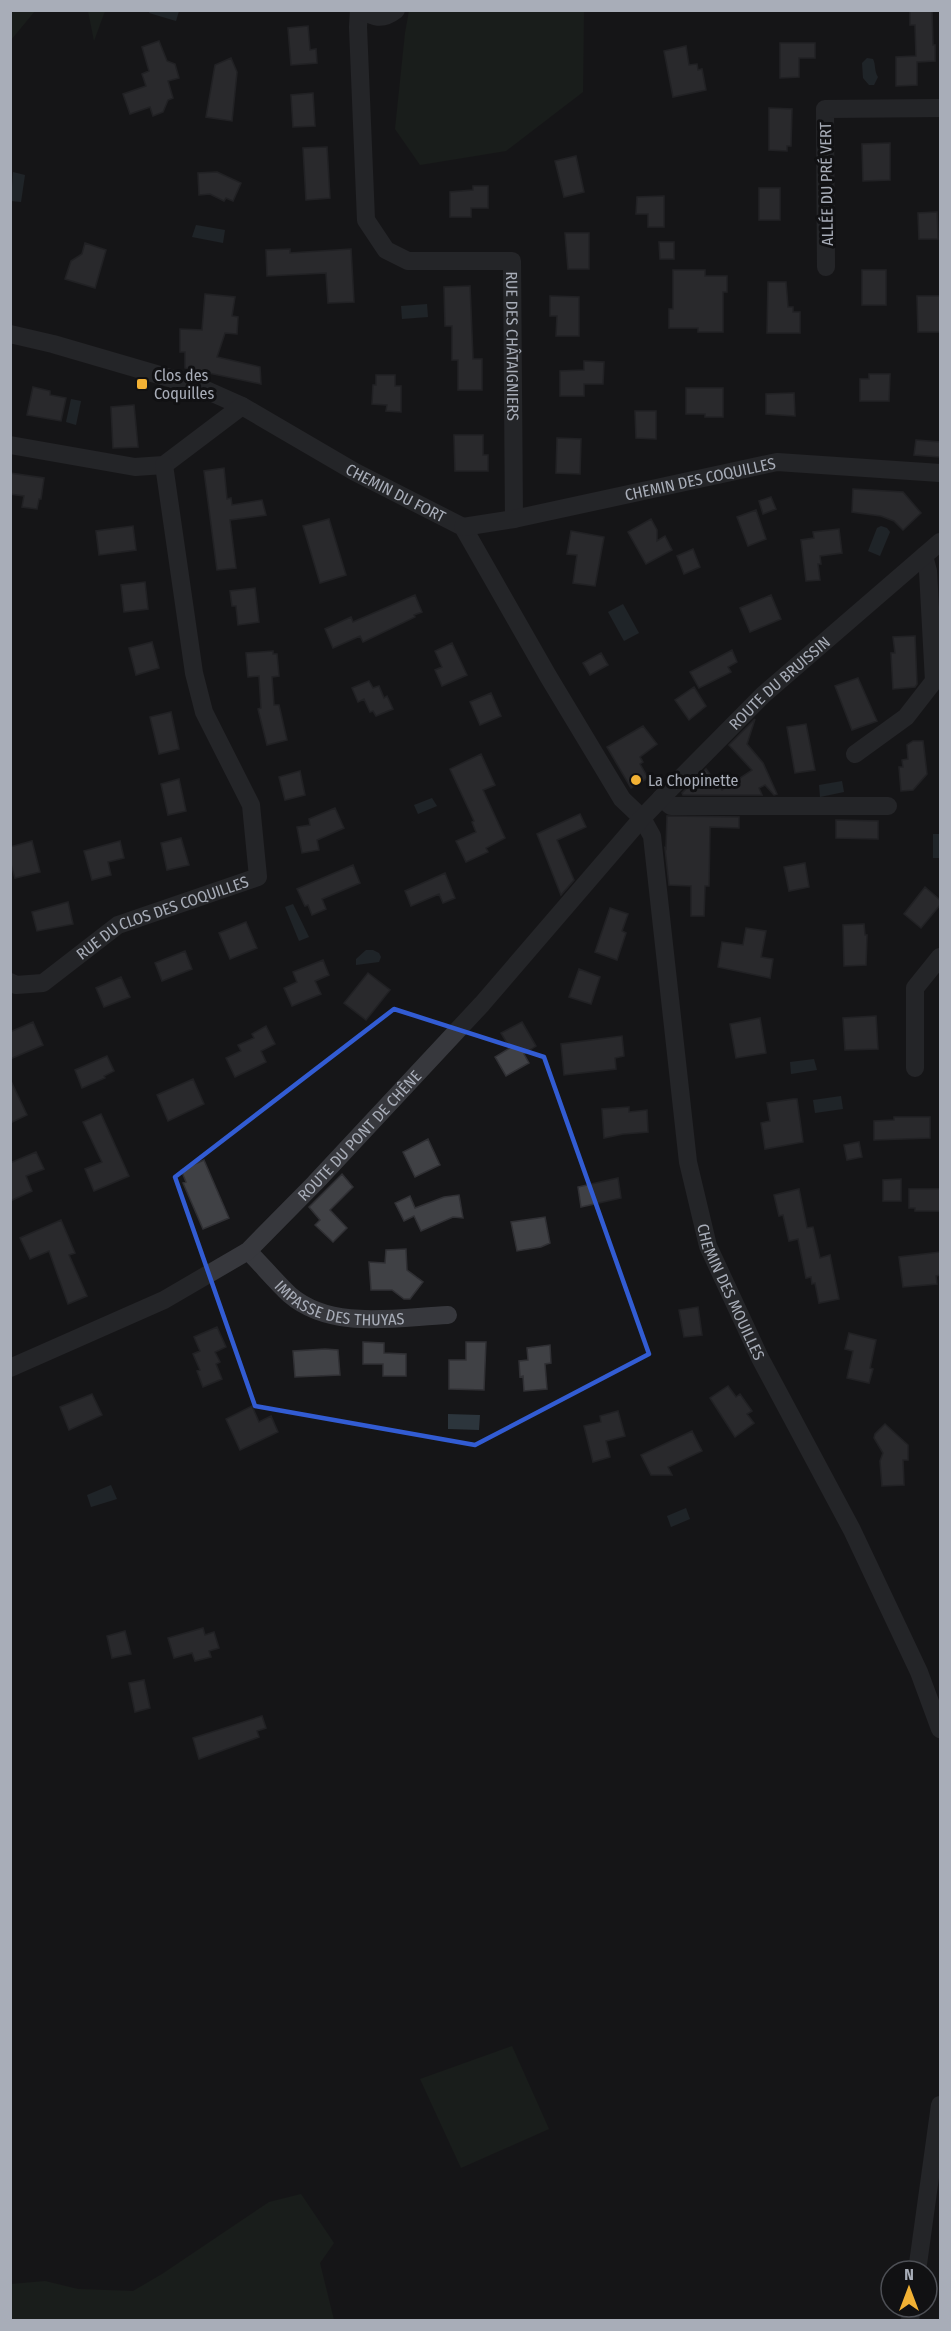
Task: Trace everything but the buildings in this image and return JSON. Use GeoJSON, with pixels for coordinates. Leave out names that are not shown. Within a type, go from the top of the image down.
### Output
{"type":"FeatureCollection","features":[{"type":"Feature","properties":{"kind":"street","name":"RUE DES CHÂTAIGNIERS"},"geometry":{"type":"LineString","coordinates":[[396,10],[389,16],[376,19],[360,10],[358,27],[366,220],[386,250],[408,261],[512,261],[514,519]]}},
{"type":"Feature","properties":{"kind":"street","name":"ALLÉE DU PRÉ VERT"},"geometry":{"type":"LineString","coordinates":[[826,267],[825,109],[940,108]]}},
{"type":"Feature","properties":{"kind":"street","name":"CHEMIN DU FORT"},"geometry":{"type":"LineString","coordinates":[[10,334],[197,386],[242,406],[355,472],[462,527],[622,800],[642,818]]}},
{"type":"Feature","properties":{"kind":"street"},"geometry":{"type":"LineString","coordinates":[[10,445],[135,467],[164,465],[242,406]]}},
{"type":"Feature","properties":{"kind":"street","name":"CHEMIN DES COQUILLES"},"geometry":{"type":"LineString","coordinates":[[462,527],[514,519],[777,462],[940,473]]}},
{"type":"Feature","properties":{"kind":"street","name":"RUE DU CLOS DES COQUILLES"},"geometry":{"type":"LineString","coordinates":[[10,982],[16,985],[43,983],[118,925],[258,877],[251,805],[204,712],[194,673],[164,465]]}},
{"type":"Feature","properties":{"kind":"street","name":"ROUTE DU BRUISSIN"},"geometry":{"type":"LineString","coordinates":[[642,818],[763,695],[940,542]]}},
{"type":"Feature","properties":{"kind":"street"},"geometry":{"type":"LineString","coordinates":[[855,754],[906,717],[934,681],[928,571],[924,556]]}},
{"type":"Feature","properties":{"kind":"street"},"geometry":{"type":"LineString","coordinates":[[661,798],[672,806],[888,806]]}},
{"type":"Feature","properties":{"kind":"street","name":"ROUTE DU PONT DE CHÊNE"},"geometry":{"type":"LineString","coordinates":[[10,1368],[164,1300],[248,1251],[315,1183],[482,1004],[642,818]]}},
{"type":"Feature","properties":{"kind":"street","name":"CHEMIN DES MOUILLES"},"geometry":{"type":"LineString","coordinates":[[642,818],[652,836],[688,1162],[708,1246],[760,1358],[852,1530],[919,1672],[940,1729]]}},
{"type":"Feature","properties":{"kind":"street"},"geometry":{"type":"LineString","coordinates":[[915,1068],[915,988],[940,957]]}},
{"type":"Feature","properties":{"kind":"street","name":"IMPASSE DES THUYAS"},"geometry":{"type":"LineString","coordinates":[[248,1251],[291,1296],[320,1312],[352,1319],[448,1315]]}},
{"type":"Feature","properties":{"kind":"street"},"geometry":{"type":"LineString","coordinates":[[919,2259],[936,2179],[940,2105]]}},
{"type":"Feature","properties":{"kind":"highlighted area"},"geometry":{"type":"Polygon","coordinates":[[[394,1009],[544,1057],[649,1354],[475,1445],[255,1406],[175,1177],[394,1009]]]}},
{"type":"Feature","properties":{"kind":"shaded area"},"geometry":{"type":"Polygon","coordinates":[[[150,10],[179,11],[176,21],[149,13],[150,10]]]}},
{"type":"Feature","properties":{"kind":"shaded area"},"geometry":{"type":"Polygon","coordinates":[[[10,11],[35,11],[11,40],[10,11]]]}},
{"type":"Feature","properties":{"kind":"shaded area"},"geometry":{"type":"Polygon","coordinates":[[[88,11],[105,11],[94,41],[88,11]]]}},
{"type":"Feature","properties":{"kind":"shaded area"},"geometry":{"type":"Polygon","coordinates":[[[409,11],[584,11],[583,92],[506,151],[420,165],[395,129],[409,11]]]}},
{"type":"Feature","properties":{"kind":"shaded area"},"geometry":{"type":"Polygon","coordinates":[[[867,58],[873,59],[878,77],[874,85],[869,85],[863,78],[862,63],[867,58]]]}},
{"type":"Feature","properties":{"kind":"shaded area"},"geometry":{"type":"Polygon","coordinates":[[[13,172],[25,175],[21,202],[11,201],[13,172]]]}},
{"type":"Feature","properties":{"kind":"shaded area"},"geometry":{"type":"Polygon","coordinates":[[[196,225],[225,230],[223,243],[192,237],[196,225]]]}},
{"type":"Feature","properties":{"kind":"shaded area"},"geometry":{"type":"Polygon","coordinates":[[[427,304],[428,317],[402,319],[401,306],[427,304]]]}},
{"type":"Feature","properties":{"kind":"shaded area"},"geometry":{"type":"Polygon","coordinates":[[[71,399],[81,401],[76,425],[66,422],[71,399]]]}},
{"type":"Feature","properties":{"kind":"shaded area"},"geometry":{"type":"Polygon","coordinates":[[[881,526],[890,532],[880,556],[868,551],[877,528],[881,526]]]}},
{"type":"Feature","properties":{"kind":"shaded area"},"geometry":{"type":"Polygon","coordinates":[[[623,604],[639,633],[624,641],[608,612],[623,604]]]}},
{"type":"Feature","properties":{"kind":"shaded area"},"geometry":{"type":"Polygon","coordinates":[[[842,781],[844,792],[820,797],[819,785],[842,781]]]}},
{"type":"Feature","properties":{"kind":"shaded area"},"geometry":{"type":"Polygon","coordinates":[[[432,798],[437,806],[418,814],[414,805],[432,798]]]}},
{"type":"Feature","properties":{"kind":"shaded area"},"geometry":{"type":"Polygon","coordinates":[[[933,834],[940,834],[940,858],[933,858],[933,834]]]}},
{"type":"Feature","properties":{"kind":"shaded area"},"geometry":{"type":"Polygon","coordinates":[[[293,904],[309,937],[299,941],[285,907],[293,904]]]}},
{"type":"Feature","properties":{"kind":"shaded area"},"geometry":{"type":"Polygon","coordinates":[[[366,950],[379,953],[381,957],[379,962],[356,965],[356,959],[366,950]]]}},
{"type":"Feature","properties":{"kind":"shaded area"},"geometry":{"type":"Polygon","coordinates":[[[814,1059],[817,1070],[791,1074],[790,1062],[814,1059]]]}},
{"type":"Feature","properties":{"kind":"shaded area"},"geometry":{"type":"Polygon","coordinates":[[[841,1096],[843,1109],[815,1113],[813,1100],[841,1096]]]}},
{"type":"Feature","properties":{"kind":"shaded area"},"geometry":{"type":"Polygon","coordinates":[[[448,1414],[480,1415],[479,1430],[448,1429],[448,1414]]]}},
{"type":"Feature","properties":{"kind":"shaded area"},"geometry":{"type":"Polygon","coordinates":[[[111,1485],[117,1499],[91,1507],[87,1495],[111,1485]]]}},
{"type":"Feature","properties":{"kind":"shaded area"},"geometry":{"type":"Polygon","coordinates":[[[686,1508],[690,1519],[671,1527],[667,1516],[686,1508]]]}},
{"type":"Feature","properties":{"kind":"shaded area"},"geometry":{"type":"Polygon","coordinates":[[[512,2046],[549,2129],[461,2168],[420,2079],[512,2046]]]}},
{"type":"Feature","properties":{"kind":"shaded area"},"geometry":{"type":"Polygon","coordinates":[[[301,2194],[334,2243],[320,2263],[334,2320],[11,2320],[11,2284],[45,2281],[78,2289],[133,2291],[269,2202],[301,2194]]]}},
{"type":"Feature","properties":{"kind":"place","name":"Clos des Coquilles"},"geometry":{"type":"Point","coordinates":[142,384]}},
{"type":"Feature","properties":{"kind":"place","name":"La Chopinette"},"geometry":{"type":"Point","coordinates":[636,780]}}]}
